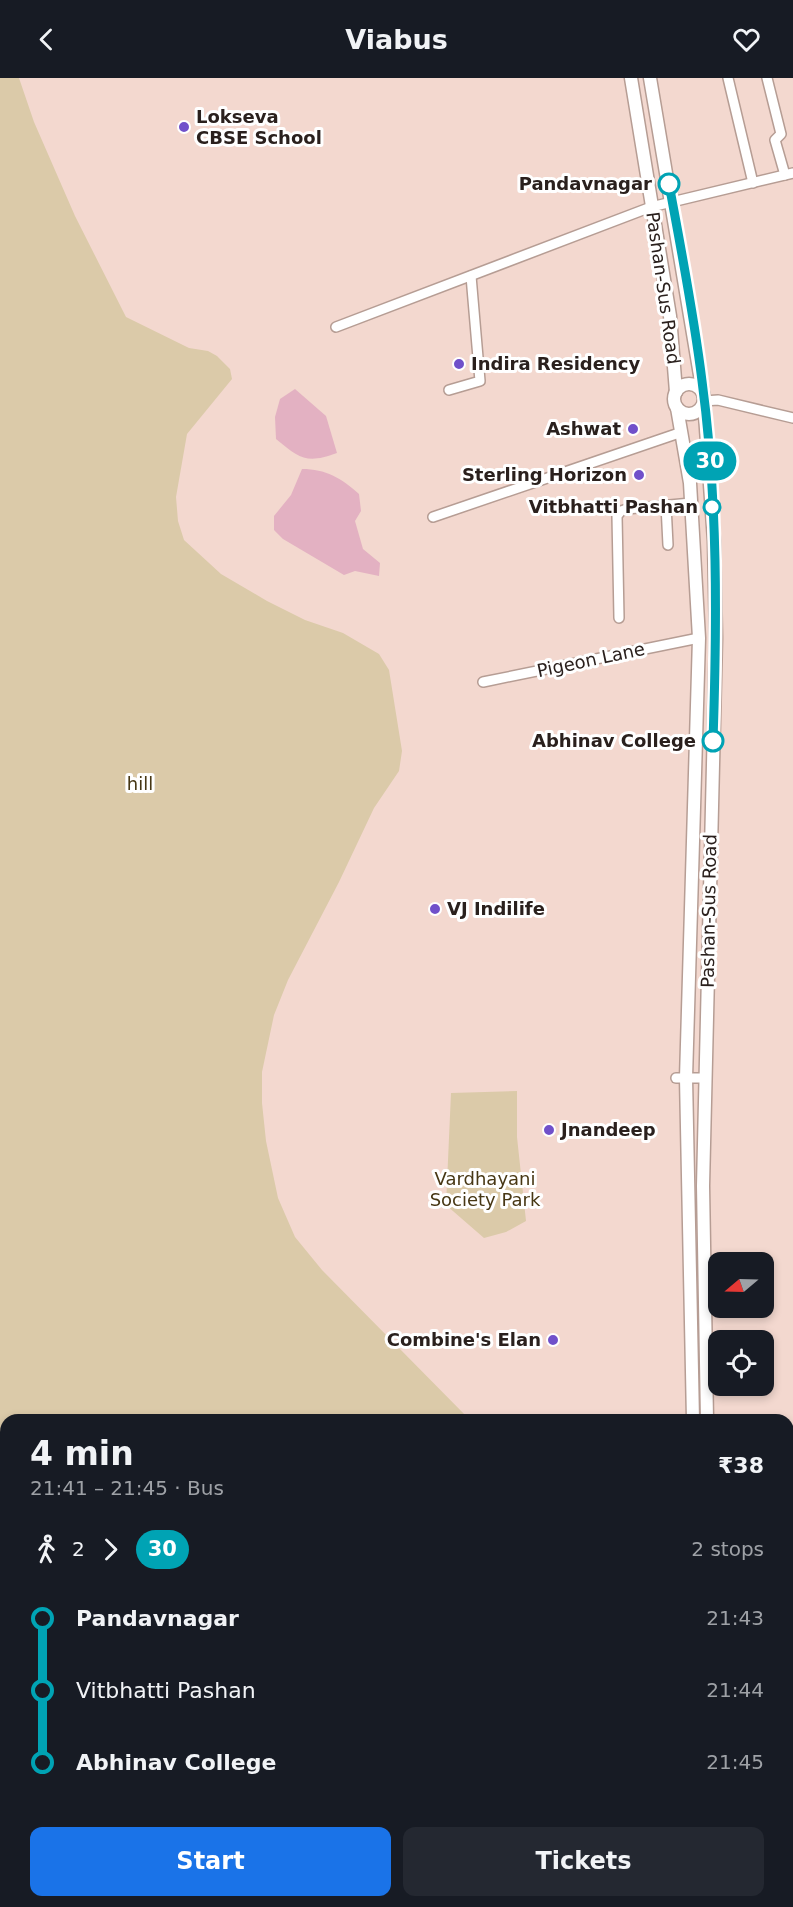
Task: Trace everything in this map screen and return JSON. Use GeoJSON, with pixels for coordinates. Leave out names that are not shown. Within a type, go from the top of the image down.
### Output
{"type":"FeatureCollection","features":[{"type":"Feature","properties":{"kind":"main road","name":"Pashan-Sus Road"},"geometry":{"type":"LineString","coordinates":[[631,78],[670,316],[676,392]]}},
{"type":"Feature","properties":{"kind":"main road","name":"Pashan-Sus Road"},"geometry":{"type":"LineString","coordinates":[[650,78],[704,397],[714,541],[716,638],[703,1186],[707,1414]]}},
{"type":"Feature","properties":{"kind":"main road"},"geometry":{"type":"LineString","coordinates":[[693,384],[704,397],[702,408],[690,414],[677,408],[674,400],[676,392],[680,387],[693,384]]}},
{"type":"Feature","properties":{"kind":"main road","name":"Pashan-Sus Road"},"geometry":{"type":"LineString","coordinates":[[677,408],[691,503],[699,638],[681,1078],[693,1414]]}},
{"type":"Feature","properties":{"kind":"street"},"geometry":{"type":"LineString","coordinates":[[728,78],[753,183]]}},
{"type":"Feature","properties":{"kind":"street"},"geometry":{"type":"LineString","coordinates":[[336,327],[651,207],[789,174],[775,140],[781,134],[766,78]]}},
{"type":"Feature","properties":{"kind":"street"},"geometry":{"type":"LineString","coordinates":[[450,390],[480,381],[471,276]]}},
{"type":"Feature","properties":{"kind":"street"},"geometry":{"type":"LineString","coordinates":[[704,397],[793,418]]}},
{"type":"Feature","properties":{"kind":"street"},"geometry":{"type":"LineString","coordinates":[[434,517],[682,432]]}},
{"type":"Feature","properties":{"kind":"street"},"geometry":{"type":"LineString","coordinates":[[620,618],[617,516],[621,511],[627,509],[691,503]]}},
{"type":"Feature","properties":{"kind":"street"},"geometry":{"type":"LineString","coordinates":[[666,505],[668,545]]}},
{"type":"Feature","properties":{"kind":"street","name":"Pigeon Lane"},"geometry":{"type":"LineString","coordinates":[[483,682],[699,638]]}},
{"type":"Feature","properties":{"kind":"street"},"geometry":{"type":"LineString","coordinates":[[681,1078],[705,1078]]}},
{"type":"Feature","properties":{"kind":"green space","name":"hill"},"geometry":{"type":"Polygon","coordinates":[[[0,78],[19,78],[34,122],[75,216],[126,317],[189,348],[208,351],[217,356],[230,369],[232,379],[187,434],[176,497],[178,521],[184,540],[221,574],[305,620],[343,633],[379,654],[389,670],[402,751],[399,771],[374,808],[288,980],[274,1015],[262,1072],[262,1103],[266,1141],[278,1198],[295,1237],[322,1270],[464,1414],[0,1414],[0,78]]]}},
{"type":"Feature","properties":{"kind":"green space","name":"Vardhayani Society Park"},"geometry":{"type":"Polygon","coordinates":[[[517,1091],[517,1137],[526,1221],[506,1232],[484,1238],[446,1205],[451,1093],[517,1091]]]}},
{"type":"Feature","properties":{"kind":"shaded area"},"geometry":{"type":"Polygon","coordinates":[[[295,389],[326,416],[337,453],[318,458],[304,458],[276,439],[275,417],[280,399],[295,389]]]}},
{"type":"Feature","properties":{"kind":"shaded area"},"geometry":{"type":"Polygon","coordinates":[[[302,469],[333,476],[359,494],[361,511],[355,521],[363,549],[380,563],[379,576],[355,571],[344,575],[283,539],[274,530],[274,516],[291,495],[302,469]]]}},
{"type":"Feature","properties":{"kind":"bus line","name":"30"},"geometry":{"type":"LineString","coordinates":[[669,184],[702,382],[710,460],[716,638],[713,741]]}},
{"type":"Feature","properties":{"kind":"place","name":"Lokseva CBSE School"},"geometry":{"type":"Point","coordinates":[184,127]}},
{"type":"Feature","properties":{"kind":"place","name":"Pandavnagar"},"geometry":{"type":"Point","coordinates":[669,184]}},
{"type":"Feature","properties":{"kind":"place","name":"Indira Residency"},"geometry":{"type":"Point","coordinates":[459,364]}},
{"type":"Feature","properties":{"kind":"place","name":"Ashwat"},"geometry":{"type":"Point","coordinates":[633,429]}},
{"type":"Feature","properties":{"kind":"place","name":"Sterling Horizon"},"geometry":{"type":"Point","coordinates":[639,475]}},
{"type":"Feature","properties":{"kind":"place","name":"Vitbhatti Pashan"},"geometry":{"type":"Point","coordinates":[712,507]}},
{"type":"Feature","properties":{"kind":"place","name":"Abhinav College"},"geometry":{"type":"Point","coordinates":[713,741]}},
{"type":"Feature","properties":{"kind":"place","name":"VJ Indilife"},"geometry":{"type":"Point","coordinates":[435,909]}},
{"type":"Feature","properties":{"kind":"place","name":"Jnandeep"},"geometry":{"type":"Point","coordinates":[549,1130]}},
{"type":"Feature","properties":{"kind":"place","name":"Combine's Elan"},"geometry":{"type":"Point","coordinates":[553,1340]}}]}
